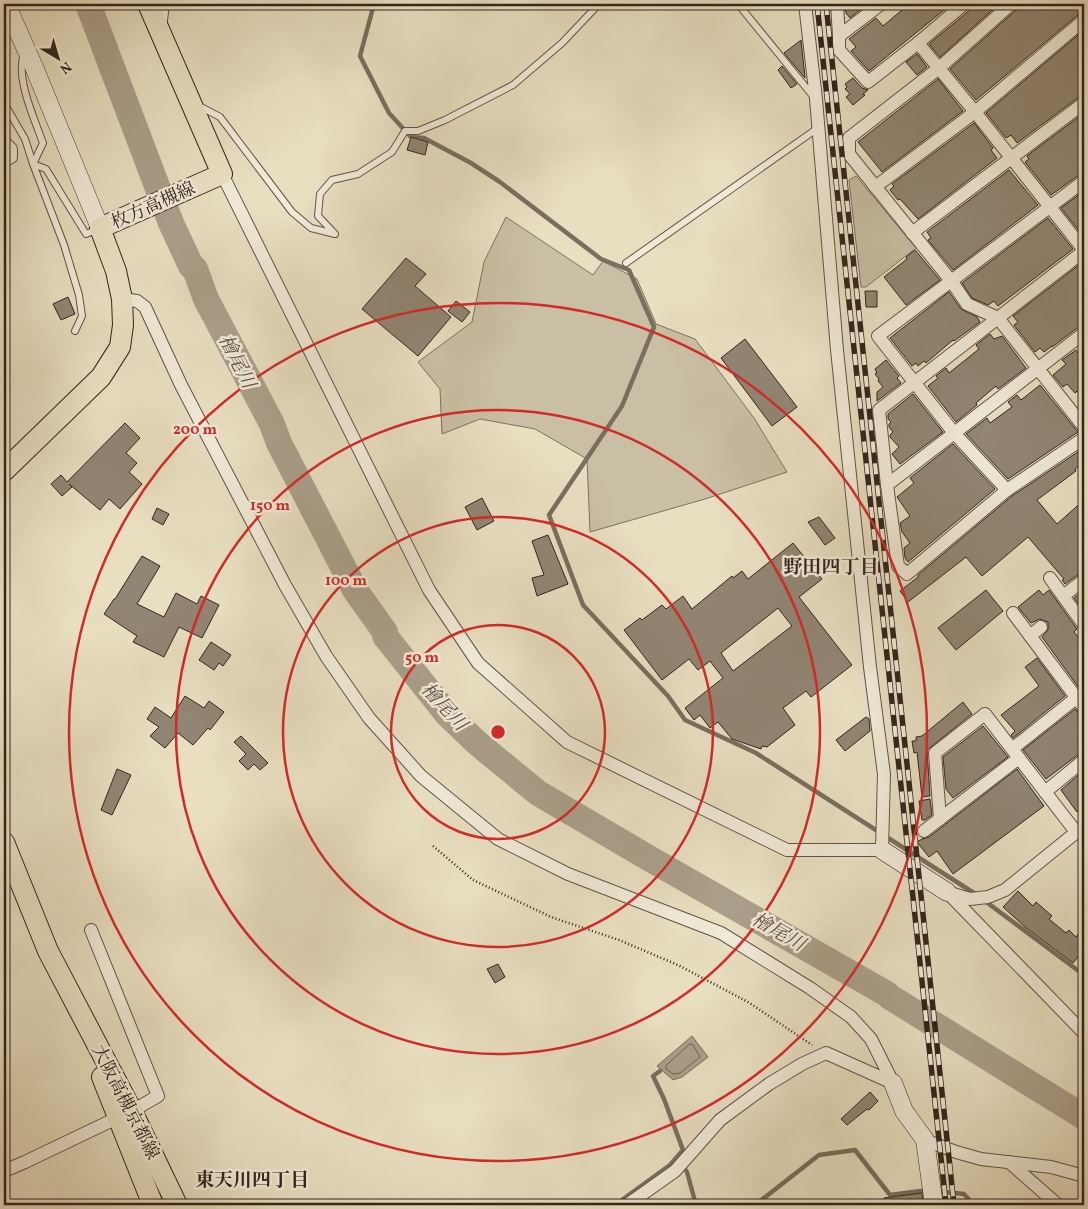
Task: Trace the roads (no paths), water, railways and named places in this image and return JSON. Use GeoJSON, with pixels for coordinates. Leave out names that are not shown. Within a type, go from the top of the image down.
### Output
{"type":"FeatureCollection","features":[{"type":"Feature","properties":{"kind":"main road"},"geometry":{"type":"LineString","coordinates":[[148,4],[222,174]]}},
{"type":"Feature","properties":{"kind":"main road","name":"枚方高槻線"},"geometry":{"type":"LineString","coordinates":[[4,471],[101,377],[120,348],[123,325],[122,299],[116,271],[100,228],[222,174]]}},
{"type":"Feature","properties":{"kind":"main road","name":"大阪高槻京都線"},"geometry":{"type":"LineString","coordinates":[[4,842],[48,951],[73,1000],[125,1114],[177,1205]]}},
{"type":"Feature","properties":{"kind":"main road","name":"大阪高槻京都線"},"geometry":{"type":"LineString","coordinates":[[125,1114],[153,1205]]}},
{"type":"Feature","properties":{"kind":"street"},"geometry":{"type":"LineString","coordinates":[[6,4],[100,228]]}},
{"type":"Feature","properties":{"kind":"street"},"geometry":{"type":"LineString","coordinates":[[160,32],[163,4]]}},
{"type":"Feature","properties":{"kind":"street"},"geometry":{"type":"LineString","coordinates":[[805,4],[816,99],[837,350],[870,667],[884,774],[882,850]]}},
{"type":"Feature","properties":{"kind":"street"},"geometry":{"type":"LineString","coordinates":[[837,4],[839,50],[868,82],[918,43],[957,6]]}},
{"type":"Feature","properties":{"kind":"street"},"geometry":{"type":"LineString","coordinates":[[839,36],[881,4]]}},
{"type":"Feature","properties":{"kind":"street"},"geometry":{"type":"LineString","coordinates":[[1011,4],[939,68],[849,138],[849,154],[952,282],[967,304],[998,318],[1082,420]]}},
{"type":"Feature","properties":{"kind":"street"},"geometry":{"type":"LineString","coordinates":[[875,187],[975,112],[1084,20]]}},
{"type":"Feature","properties":{"kind":"street"},"geometry":{"type":"LineString","coordinates":[[918,43],[1084,250],[880,410],[887,485],[898,566],[906,574],[1007,490],[1084,438]]}},
{"type":"Feature","properties":{"kind":"street"},"geometry":{"type":"LineString","coordinates":[[912,233],[1084,103]]}},
{"type":"Feature","properties":{"kind":"street"},"geometry":{"type":"LineString","coordinates":[[4,142],[11,149],[10,157],[4,161]]}},
{"type":"Feature","properties":{"kind":"street"},"geometry":{"type":"LineString","coordinates":[[222,174],[429,590],[478,663],[567,742],[787,850],[882,850],[947,892],[1084,1033]]}},
{"type":"Feature","properties":{"kind":"street"},"geometry":{"type":"LineString","coordinates":[[1007,490],[954,433],[878,336],[1084,181]]}},
{"type":"Feature","properties":{"kind":"street"},"geometry":{"type":"LineString","coordinates":[[122,299],[137,301],[145,307],[181,385],[285,585],[326,656],[369,718],[421,776],[498,839],[568,874],[721,933],[810,988],[851,1017],[871,1039],[904,1111],[925,1140],[934,1205]]}},
{"type":"Feature","properties":{"kind":"street"},"geometry":{"type":"LineString","coordinates":[[887,485],[1084,333]]}},
{"type":"Feature","properties":{"kind":"street"},"geometry":{"type":"LineString","coordinates":[[1050,578],[1084,625]]}},
{"type":"Feature","properties":{"kind":"street"},"geometry":{"type":"LineString","coordinates":[[1063,596],[1084,580]]}},
{"type":"Feature","properties":{"kind":"street"},"geometry":{"type":"LineString","coordinates":[[924,831],[1015,754],[1080,703],[1013,613]]}},
{"type":"Feature","properties":{"kind":"street"},"geometry":{"type":"LineString","coordinates":[[1030,636],[1041,628]]}},
{"type":"Feature","properties":{"kind":"street"},"geometry":{"type":"LineString","coordinates":[[940,819],[935,752],[985,714],[1045,792],[1080,829],[1005,890],[988,898],[970,899],[947,892]]}},
{"type":"Feature","properties":{"kind":"street"},"geometry":{"type":"LineString","coordinates":[[1045,792],[1084,760]]}},
{"type":"Feature","properties":{"kind":"street"},"geometry":{"type":"LineString","coordinates":[[4,1171],[125,1114],[158,1096],[91,930]]}},
{"type":"Feature","properties":{"kind":"street"},"geometry":{"type":"LineString","coordinates":[[628,1205],[676,1171],[720,1120],[769,1084],[802,1064],[826,1053],[893,1084]]}},
{"type":"Feature","properties":{"kind":"street"},"geometry":{"type":"LineString","coordinates":[[925,1140],[981,1160],[1051,1167],[1084,1176]]}},
{"type":"Feature","properties":{"kind":"street"},"geometry":{"type":"LineString","coordinates":[[1008,1162],[1058,1205]]}},
{"type":"Feature","properties":{"kind":"lane"},"geometry":{"type":"LineString","coordinates":[[191,102],[220,117],[292,212],[311,228],[335,234],[318,216],[320,194],[332,180],[358,174],[392,152],[405,131],[418,130],[445,120],[513,85],[562,43],[599,4]]}},
{"type":"Feature","properties":{"kind":"lane"},"geometry":{"type":"LineString","coordinates":[[738,4],[816,99]]}},
{"type":"Feature","properties":{"kind":"lane"},"geometry":{"type":"LineString","coordinates":[[26,48],[22,57],[21,73],[30,107],[43,143],[33,164]]}},
{"type":"Feature","properties":{"kind":"lane"},"geometry":{"type":"LineString","coordinates":[[4,103],[25,139],[64,245],[79,295],[82,316],[75,331]]}},
{"type":"Feature","properties":{"kind":"lane"},"geometry":{"type":"LineString","coordinates":[[626,263],[818,128]]}},
{"type":"Feature","properties":{"kind":"lane"},"geometry":{"type":"LineString","coordinates":[[33,164],[46,169],[86,234],[100,228]]}},
{"type":"Feature","properties":{"kind":"water"},"geometry":{"type":"Polygon","coordinates":[[[692,1036],[708,1057],[682,1077],[673,1080],[657,1066],[692,1036]]]}},
{"type":"Feature","properties":{"kind":"waterway","name":"檜尾川"},"geometry":{"type":"LineString","coordinates":[[88,4],[171,223],[191,266],[195,269],[206,299],[272,424],[279,443],[355,590],[385,632],[385,636],[447,714],[476,742],[538,793],[887,994],[1084,1117]]}},
{"type":"Feature","properties":{"kind":"waterway"},"geometry":{"type":"LineString","coordinates":[[374,4],[360,56],[389,113],[411,137],[424,138],[471,163],[500,182],[601,259],[629,270],[654,327],[622,406],[549,515],[583,605],[668,696],[685,720],[756,753],[977,895]]}},
{"type":"Feature","properties":{"kind":"waterway"},"geometry":{"type":"LineString","coordinates":[[1046,4],[1053,12]]}},
{"type":"Feature","properties":{"kind":"waterway"},"geometry":{"type":"LineString","coordinates":[[985,901],[1084,975]]}},
{"type":"Feature","properties":{"kind":"waterway"},"geometry":{"type":"LineString","coordinates":[[615,1205],[670,1165],[683,1150],[664,1099],[653,1076],[660,1071]]}},
{"type":"Feature","properties":{"kind":"waterway"},"geometry":{"type":"LineString","coordinates":[[755,1205],[819,1155],[855,1150],[890,1195],[928,1190]]}},
{"type":"Feature","properties":{"kind":"waterway"},"geometry":{"type":"LineString","coordinates":[[682,1165],[687,1172],[696,1205]]}},
{"type":"Feature","properties":{"kind":"waterway"},"geometry":{"type":"LineString","coordinates":[[935,1191],[964,1194],[974,1205]]}},
{"type":"Feature","properties":{"kind":"railway"},"geometry":{"type":"LineString","coordinates":[[817,4],[946,1205]]}},
{"type":"Feature","properties":{"kind":"railway"},"geometry":{"type":"LineString","coordinates":[[826,4],[954,1205]]}},
{"type":"Feature","properties":{"kind":"district","name":"野田四丁目"},"geometry":{"type":"Point","coordinates":[831,566]}},
{"type":"Feature","properties":{"kind":"district","name":"東天川四丁目"},"geometry":{"type":"Point","coordinates":[252,1179]}}]}
